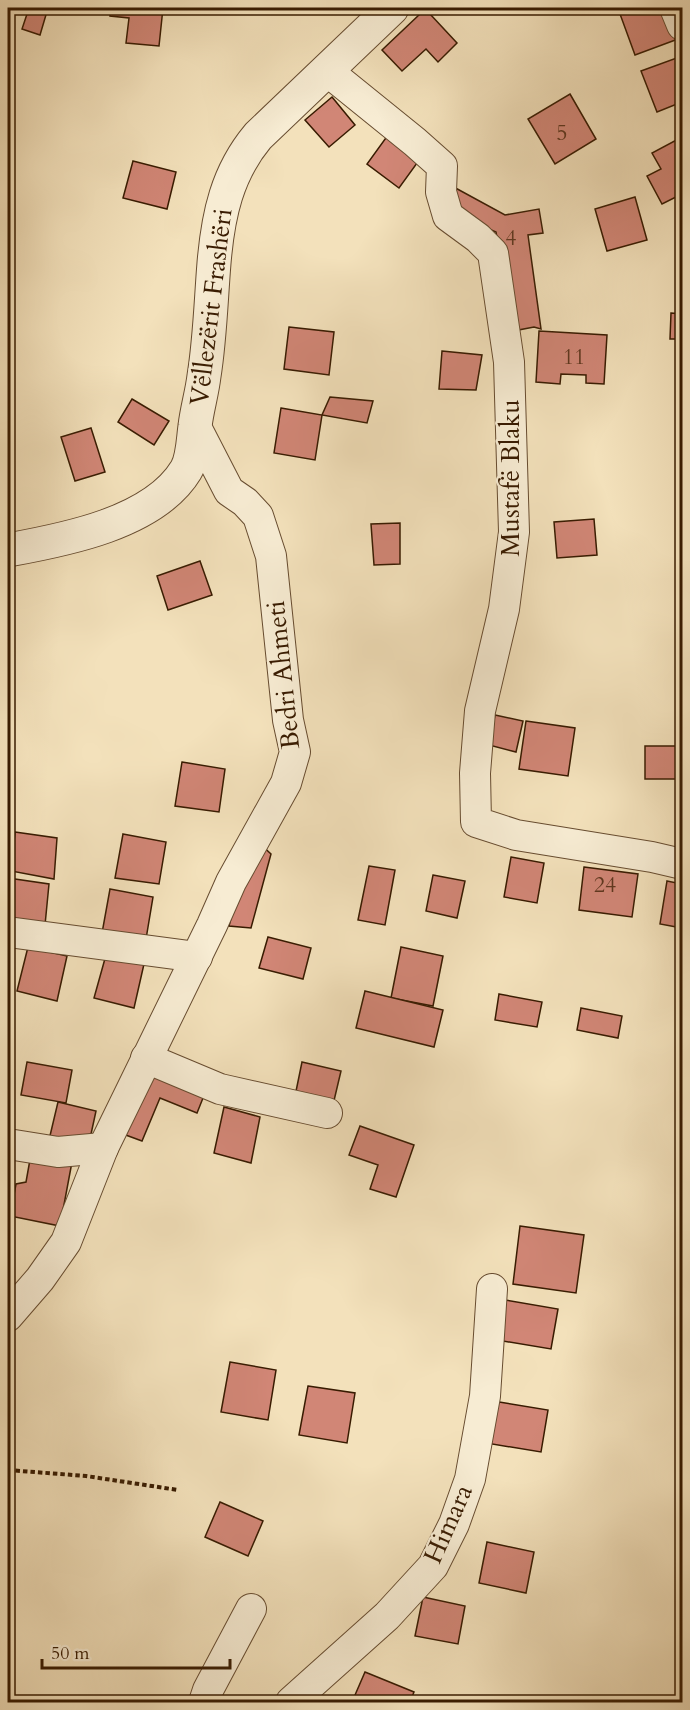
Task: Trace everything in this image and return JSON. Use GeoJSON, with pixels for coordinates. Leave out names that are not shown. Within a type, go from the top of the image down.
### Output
{"type":"FeatureCollection","features":[{"type":"Feature","properties":{"kind":"street","name":"Vëllezërit Frashëri"},"geometry":{"type":"LineString","coordinates":[[8,550],[55,541],[140,513],[174,485],[187,469],[204,377],[216,241],[224,200],[243,153],[258,135],[392,8]]}},
{"type":"Feature","properties":{"kind":"street"},"geometry":{"type":"LineString","coordinates":[[675,8],[682,25]]}},
{"type":"Feature","properties":{"kind":"street","name":"Mustafë Blaku"},"geometry":{"type":"LineString","coordinates":[[326,70],[442,166],[441,192],[448,216],[478,238],[493,253],[509,362],[514,532],[504,609],[480,711],[475,773],[476,822],[516,835],[682,864]]}},
{"type":"Feature","properties":{"kind":"street","name":"Bedri Ahmeti"},"geometry":{"type":"LineString","coordinates":[[8,1316],[40,1279],[66,1242],[103,1148],[197,957],[231,882],[286,783],[295,752],[288,720],[271,556],[258,516],[245,502],[229,491],[195,425]]}},
{"type":"Feature","properties":{"kind":"street"},"geometry":{"type":"LineString","coordinates":[[8,932],[197,957]]}},
{"type":"Feature","properties":{"kind":"street"},"geometry":{"type":"LineString","coordinates":[[146,1058],[220,1089],[327,1113]]}},
{"type":"Feature","properties":{"kind":"street"},"geometry":{"type":"LineString","coordinates":[[8,1144],[58,1152],[103,1148]]}},
{"type":"Feature","properties":{"kind":"street","name":"Himara"},"geometry":{"type":"LineString","coordinates":[[291,1702],[387,1616],[433,1566],[454,1524],[470,1479],[485,1396],[492,1289]]}},
{"type":"Feature","properties":{"kind":"street"},"geometry":{"type":"LineString","coordinates":[[204,1702],[208,1690],[251,1609]]}},
{"type":"Feature","properties":{"kind":"path"},"geometry":{"type":"LineString","coordinates":[[8,1470],[86,1476],[178,1490]]}},
{"type":"Feature","properties":{"kind":"building"},"geometry":{"type":"Polygon","coordinates":[[[29,8],[48,8],[40,35],[22,29],[29,8]]]}},
{"type":"Feature","properties":{"kind":"building"},"geometry":{"type":"Polygon","coordinates":[[[111,8],[163,8],[159,46],[126,43],[129,18],[110,16],[111,8]]]}},
{"type":"Feature","properties":{"kind":"building"},"geometry":{"type":"Polygon","coordinates":[[[637,8],[667,8],[678,39],[635,55],[620,14],[637,8]]]}},
{"type":"Feature","properties":{"kind":"building"},"geometry":{"type":"Polygon","coordinates":[[[420,14],[430,14],[457,43],[438,62],[426,49],[402,71],[382,50],[420,14]]]}},
{"type":"Feature","properties":{"kind":"building"},"geometry":{"type":"Polygon","coordinates":[[[682,56],[682,102],[657,112],[641,71],[682,56]]]}},
{"type":"Feature","properties":{"kind":"building"},"geometry":{"type":"Polygon","coordinates":[[[570,94],[596,139],[555,164],[528,119],[570,94]]]}},
{"type":"Feature","properties":{"kind":"building"},"geometry":{"type":"Polygon","coordinates":[[[332,97],[355,125],[329,147],[305,120],[332,97]]]}},
{"type":"Feature","properties":{"kind":"building"},"geometry":{"type":"Polygon","coordinates":[[[388,135],[420,159],[399,188],[367,164],[388,135]]]}},
{"type":"Feature","properties":{"kind":"building"},"geometry":{"type":"Polygon","coordinates":[[[682,137],[682,194],[662,204],[647,176],[661,169],[652,153],[682,137]]]}},
{"type":"Feature","properties":{"kind":"building"},"geometry":{"type":"Polygon","coordinates":[[[133,161],[176,172],[167,209],[123,198],[133,161]]]}},
{"type":"Feature","properties":{"kind":"building"},"geometry":{"type":"Polygon","coordinates":[[[450,185],[505,215],[539,209],[543,233],[528,235],[541,329],[534,327],[513,331],[496,232],[454,214],[450,185]]]}},
{"type":"Feature","properties":{"kind":"building"},"geometry":{"type":"Polygon","coordinates":[[[635,197],[647,240],[607,251],[595,209],[635,197]]]}},
{"type":"Feature","properties":{"kind":"building"},"geometry":{"type":"Polygon","coordinates":[[[671,313],[682,314],[682,339],[670,339],[671,313]]]}},
{"type":"Feature","properties":{"kind":"building"},"geometry":{"type":"Polygon","coordinates":[[[289,327],[334,332],[329,375],[284,369],[289,327]]]}},
{"type":"Feature","properties":{"kind":"building"},"geometry":{"type":"Polygon","coordinates":[[[539,331],[607,335],[604,384],[586,383],[586,375],[561,374],[560,384],[536,382],[539,331]]]}},
{"type":"Feature","properties":{"kind":"building"},"geometry":{"type":"Polygon","coordinates":[[[442,351],[482,355],[476,390],[439,389],[442,351]]]}},
{"type":"Feature","properties":{"kind":"building"},"geometry":{"type":"Polygon","coordinates":[[[330,397],[373,401],[367,423],[322,415],[330,397]]]}},
{"type":"Feature","properties":{"kind":"building"},"geometry":{"type":"Polygon","coordinates":[[[132,399],[169,421],[154,445],[118,422],[132,399]]]}},
{"type":"Feature","properties":{"kind":"building"},"geometry":{"type":"Polygon","coordinates":[[[281,408],[322,415],[315,460],[274,453],[281,408]]]}},
{"type":"Feature","properties":{"kind":"building"},"geometry":{"type":"Polygon","coordinates":[[[91,428],[105,472],[75,481],[61,437],[91,428]]]}},
{"type":"Feature","properties":{"kind":"building"},"geometry":{"type":"Polygon","coordinates":[[[594,519],[597,555],[557,558],[554,522],[594,519]]]}},
{"type":"Feature","properties":{"kind":"building"},"geometry":{"type":"Polygon","coordinates":[[[400,523],[400,564],[374,565],[371,524],[400,523]]]}},
{"type":"Feature","properties":{"kind":"building"},"geometry":{"type":"Polygon","coordinates":[[[200,561],[212,595],[168,610],[157,576],[200,561]]]}},
{"type":"Feature","properties":{"kind":"building"},"geometry":{"type":"Polygon","coordinates":[[[495,715],[523,721],[516,752],[489,745],[495,715]]]}},
{"type":"Feature","properties":{"kind":"building"},"geometry":{"type":"Polygon","coordinates":[[[526,721],[575,728],[568,776],[519,769],[526,721]]]}},
{"type":"Feature","properties":{"kind":"building"},"geometry":{"type":"Polygon","coordinates":[[[645,746],[682,746],[682,779],[645,779],[645,746]]]}},
{"type":"Feature","properties":{"kind":"building"},"geometry":{"type":"Polygon","coordinates":[[[182,762],[225,769],[219,812],[175,806],[182,762]]]}},
{"type":"Feature","properties":{"kind":"building"},"geometry":{"type":"Polygon","coordinates":[[[15,832],[57,838],[54,879],[11,871],[15,832]]]}},
{"type":"Feature","properties":{"kind":"building"},"geometry":{"type":"Polygon","coordinates":[[[123,834],[166,842],[159,884],[115,878],[123,834]]]}},
{"type":"Feature","properties":{"kind":"building"},"geometry":{"type":"Polygon","coordinates":[[[258,842],[271,854],[251,928],[229,926],[244,866],[258,842]]]}},
{"type":"Feature","properties":{"kind":"building"},"geometry":{"type":"Polygon","coordinates":[[[511,857],[544,863],[537,903],[504,897],[511,857]]]}},
{"type":"Feature","properties":{"kind":"building"},"geometry":{"type":"Polygon","coordinates":[[[369,866],[395,870],[385,925],[358,920],[369,866]]]}},
{"type":"Feature","properties":{"kind":"building"},"geometry":{"type":"Polygon","coordinates":[[[584,867],[638,874],[632,917],[579,910],[584,867]]]}},
{"type":"Feature","properties":{"kind":"building"},"geometry":{"type":"Polygon","coordinates":[[[433,875],[465,881],[457,918],[426,911],[433,875]]]}},
{"type":"Feature","properties":{"kind":"building"},"geometry":{"type":"Polygon","coordinates":[[[8,878],[49,884],[45,925],[8,918],[8,878]]]}},
{"type":"Feature","properties":{"kind":"building"},"geometry":{"type":"Polygon","coordinates":[[[667,881],[682,884],[682,928],[660,924],[667,881]]]}},
{"type":"Feature","properties":{"kind":"building"},"geometry":{"type":"Polygon","coordinates":[[[110,889],[153,897],[146,939],[102,933],[110,889]]]}},
{"type":"Feature","properties":{"kind":"building"},"geometry":{"type":"Polygon","coordinates":[[[268,937],[311,948],[303,979],[259,968],[268,937]]]}},
{"type":"Feature","properties":{"kind":"building"},"geometry":{"type":"Polygon","coordinates":[[[28,947],[67,956],[57,1001],[17,991],[28,947]]]}},
{"type":"Feature","properties":{"kind":"building"},"geometry":{"type":"Polygon","coordinates":[[[401,947],[443,956],[433,1006],[391,998],[401,947]]]}},
{"type":"Feature","properties":{"kind":"building"},"geometry":{"type":"Polygon","coordinates":[[[106,955],[144,964],[134,1008],[94,998],[106,955]]]}},
{"type":"Feature","properties":{"kind":"building"},"geometry":{"type":"Polygon","coordinates":[[[365,991],[443,1010],[434,1047],[356,1028],[365,991]]]}},
{"type":"Feature","properties":{"kind":"building"},"geometry":{"type":"Polygon","coordinates":[[[499,994],[542,1002],[537,1027],[495,1020],[499,994]]]}},
{"type":"Feature","properties":{"kind":"building"},"geometry":{"type":"Polygon","coordinates":[[[581,1008],[622,1016],[618,1038],[577,1030],[581,1008]]]}},
{"type":"Feature","properties":{"kind":"building"},"geometry":{"type":"Polygon","coordinates":[[[8,1054],[14,1056],[8,1087],[8,1054]]]}},
{"type":"Feature","properties":{"kind":"building"},"geometry":{"type":"Polygon","coordinates":[[[27,1062],[72,1070],[66,1103],[21,1095],[27,1062]]]}},
{"type":"Feature","properties":{"kind":"building"},"geometry":{"type":"Polygon","coordinates":[[[302,1062],[341,1071],[332,1109],[294,1101],[302,1062]]]}},
{"type":"Feature","properties":{"kind":"building"},"geometry":{"type":"Polygon","coordinates":[[[149,1071],[205,1093],[197,1113],[160,1098],[142,1141],[123,1134],[149,1071]]]}},
{"type":"Feature","properties":{"kind":"building"},"geometry":{"type":"Polygon","coordinates":[[[58,1102],[96,1111],[88,1148],[49,1140],[58,1102]]]}},
{"type":"Feature","properties":{"kind":"building"},"geometry":{"type":"Polygon","coordinates":[[[224,1107],[260,1117],[251,1163],[214,1153],[224,1107]]]}},
{"type":"Feature","properties":{"kind":"building"},"geometry":{"type":"Polygon","coordinates":[[[360,1126],[414,1145],[396,1197],[370,1189],[378,1165],[349,1155],[360,1126]]]}},
{"type":"Feature","properties":{"kind":"building"},"geometry":{"type":"Polygon","coordinates":[[[31,1154],[72,1162],[60,1226],[10,1216],[16,1184],[26,1182],[31,1154]]]}},
{"type":"Feature","properties":{"kind":"building"},"geometry":{"type":"Polygon","coordinates":[[[520,1226],[584,1235],[576,1293],[513,1284],[520,1226]]]}},
{"type":"Feature","properties":{"kind":"building"},"geometry":{"type":"Polygon","coordinates":[[[505,1300],[558,1309],[551,1349],[497,1340],[505,1300]]]}},
{"type":"Feature","properties":{"kind":"building"},"geometry":{"type":"Polygon","coordinates":[[[230,1362],[276,1370],[268,1420],[221,1412],[230,1362]]]}},
{"type":"Feature","properties":{"kind":"building"},"geometry":{"type":"Polygon","coordinates":[[[308,1386],[355,1393],[347,1443],[299,1435],[308,1386]]]}},
{"type":"Feature","properties":{"kind":"building"},"geometry":{"type":"Polygon","coordinates":[[[493,1401],[548,1410],[541,1452],[486,1443],[493,1401]]]}},
{"type":"Feature","properties":{"kind":"building"},"geometry":{"type":"Polygon","coordinates":[[[220,1502],[263,1521],[248,1556],[205,1537],[220,1502]]]}},
{"type":"Feature","properties":{"kind":"building"},"geometry":{"type":"Polygon","coordinates":[[[487,1542],[534,1552],[526,1593],[479,1583],[487,1542]]]}},
{"type":"Feature","properties":{"kind":"building"},"geometry":{"type":"Polygon","coordinates":[[[423,1597],[465,1606],[458,1644],[415,1636],[423,1597]]]}},
{"type":"Feature","properties":{"kind":"building"},"geometry":{"type":"Polygon","coordinates":[[[365,1672],[414,1692],[410,1702],[352,1702],[365,1672]]]}}]}
